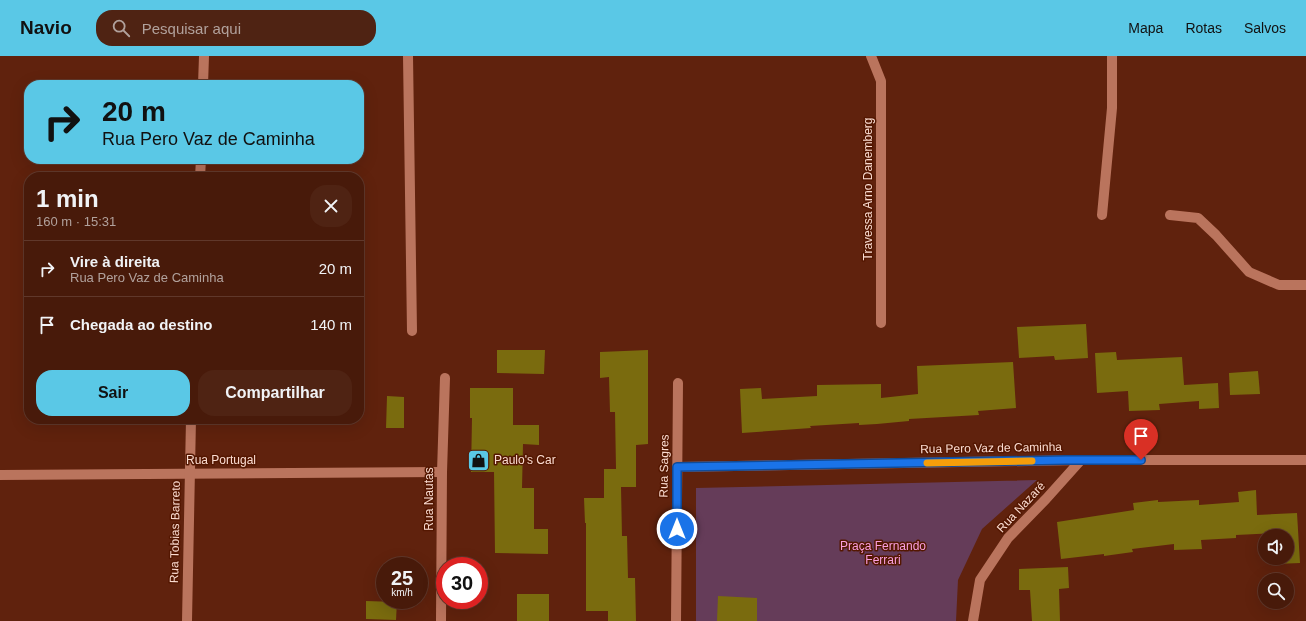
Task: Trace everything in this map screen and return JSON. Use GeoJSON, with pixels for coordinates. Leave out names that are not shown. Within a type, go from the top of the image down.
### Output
{"type":"FeatureCollection","features":[{"type":"Feature","properties":{"kind":"street"},"geometry":{"type":"LineString","coordinates":[[203,80],[204,56]]}},
{"type":"Feature","properties":{"kind":"street"},"geometry":{"type":"LineString","coordinates":[[408,56],[412,331]]}},
{"type":"Feature","properties":{"kind":"street","name":"Travessa Arno Danemberg"},"geometry":{"type":"LineString","coordinates":[[871,56],[881,81],[881,324]]}},
{"type":"Feature","properties":{"kind":"street"},"geometry":{"type":"LineString","coordinates":[[1102,215],[1112,108],[1112,56]]}},
{"type":"Feature","properties":{"kind":"street"},"geometry":{"type":"LineString","coordinates":[[1170,215],[1198,218],[1250,272],[1279,285],[1306,285]]}},
{"type":"Feature","properties":{"kind":"street","name":"Rua Nautas"},"geometry":{"type":"LineString","coordinates":[[441,621],[442,472],[445,378]]}},
{"type":"Feature","properties":{"kind":"street","name":"Rua Sagres"},"geometry":{"type":"LineString","coordinates":[[676,621],[678,383]]}},
{"type":"Feature","properties":{"kind":"street","name":"Rua Tobias Barreto"},"geometry":{"type":"LineString","coordinates":[[187,621],[191,424]]}},
{"type":"Feature","properties":{"kind":"street","name":"Rua Pero Vaz de Caminha"},"geometry":{"type":"LineString","coordinates":[[677,467],[1081,460],[1306,460]]}},
{"type":"Feature","properties":{"kind":"street","name":"Rua Nazaré"},"geometry":{"type":"LineString","coordinates":[[973,621],[980,580],[1008,538],[1081,460]]}},
{"type":"Feature","properties":{"kind":"street","name":"Rua Portugal"},"geometry":{"type":"LineString","coordinates":[[0,475],[442,472]]}},
{"type":"Feature","properties":{"kind":"green space","name":"Praça Fernando Ferrari"},"geometry":{"type":"Polygon","coordinates":[[[1037,480],[982,529],[958,580],[956,621],[696,621],[696,488],[1037,480]]]}},
{"type":"Feature","properties":{"kind":"building"},"geometry":{"type":"Polygon","coordinates":[[[1086,324],[1088,358],[1055,360],[1054,356],[1019,358],[1017,327],[1086,324]]]}},
{"type":"Feature","properties":{"kind":"building"},"geometry":{"type":"Polygon","coordinates":[[[497,350],[545,350],[544,374],[497,373],[497,350]]]}},
{"type":"Feature","properties":{"kind":"building"},"geometry":{"type":"Polygon","coordinates":[[[648,350],[648,444],[636,445],[636,487],[621,487],[622,536],[627,536],[628,578],[635,578],[636,621],[608,621],[608,611],[586,611],[586,523],[584,498],[604,498],[604,469],[616,469],[615,412],[610,412],[609,377],[600,378],[600,352],[648,350]]]}},
{"type":"Feature","properties":{"kind":"building"},"geometry":{"type":"Polygon","coordinates":[[[1116,352],[1117,360],[1182,357],[1184,385],[1218,383],[1219,408],[1199,409],[1199,401],[1159,404],[1160,410],[1129,411],[1128,391],[1097,393],[1095,353],[1116,352]]]}},
{"type":"Feature","properties":{"kind":"building"},"geometry":{"type":"Polygon","coordinates":[[[1013,362],[1016,408],[978,411],[979,415],[909,419],[909,421],[877,424],[859,425],[859,423],[810,426],[811,428],[742,433],[740,389],[761,388],[762,399],[817,396],[817,385],[881,384],[881,398],[918,394],[917,366],[1013,362]]]}},
{"type":"Feature","properties":{"kind":"building"},"geometry":{"type":"Polygon","coordinates":[[[1258,371],[1260,394],[1230,395],[1229,373],[1258,371]]]}},
{"type":"Feature","properties":{"kind":"building"},"geometry":{"type":"Polygon","coordinates":[[[470,388],[513,388],[513,425],[539,425],[539,445],[523,444],[522,488],[534,488],[534,529],[548,529],[548,554],[495,553],[494,472],[471,472],[472,418],[470,418],[470,388]]]}},
{"type":"Feature","properties":{"kind":"building"},"geometry":{"type":"Polygon","coordinates":[[[387,396],[404,397],[404,428],[386,428],[387,396]]]}},
{"type":"Feature","properties":{"kind":"building"},"geometry":{"type":"Polygon","coordinates":[[[1256,490],[1257,515],[1297,513],[1300,563],[1294,563],[1294,529],[1258,529],[1258,534],[1236,535],[1236,538],[1201,540],[1202,549],[1174,550],[1174,544],[1132,549],[1133,552],[1104,556],[1104,554],[1061,559],[1057,522],[1134,510],[1133,503],[1158,500],[1158,502],[1199,500],[1199,505],[1239,502],[1238,492],[1256,490]]]}},
{"type":"Feature","properties":{"kind":"building"},"geometry":{"type":"Polygon","coordinates":[[[1068,567],[1069,588],[1059,589],[1060,621],[1032,621],[1030,590],[1019,590],[1019,569],[1068,567]]]}},
{"type":"Feature","properties":{"kind":"building"},"geometry":{"type":"Polygon","coordinates":[[[517,594],[549,594],[549,621],[517,621],[517,594]]]}},
{"type":"Feature","properties":{"kind":"building"},"geometry":{"type":"Polygon","coordinates":[[[718,596],[757,598],[757,621],[717,621],[718,596]]]}},
{"type":"Feature","properties":{"kind":"building"},"geometry":{"type":"Polygon","coordinates":[[[366,601],[376,601],[376,609],[397,609],[396,620],[366,619],[366,601]]]}},
{"type":"Feature","properties":{"kind":"slow traffic"},"geometry":{"type":"LineString","coordinates":[[927,463],[1032,461]]}},
{"type":"Feature","properties":{"kind":"place","name":"Paulo's Car"},"geometry":{"type":"Point","coordinates":[479,460]}},
{"type":"Feature","properties":{"kind":"route"},"geometry":{"type":"LineString","coordinates":[[677,529],[677,467],[1141,460]]}}]}
